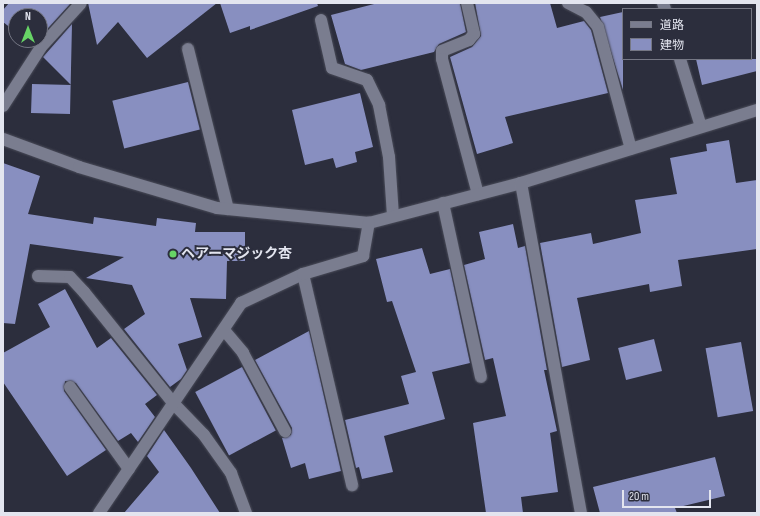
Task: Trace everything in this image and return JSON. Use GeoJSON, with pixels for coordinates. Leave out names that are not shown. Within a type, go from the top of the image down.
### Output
{"type":"FeatureCollection","features":[{"type":"Feature","properties":{"kind":"street"},"geometry":{"type":"LineString","coordinates":[[3,106],[41,48],[81,3]]}},
{"type":"Feature","properties":{"kind":"street"},"geometry":{"type":"LineString","coordinates":[[467,3],[474,34],[469,40],[442,51],[442,59],[478,194]]}},
{"type":"Feature","properties":{"kind":"street"},"geometry":{"type":"LineString","coordinates":[[568,3],[586,12],[598,27],[631,149]]}},
{"type":"Feature","properties":{"kind":"street"},"geometry":{"type":"LineString","coordinates":[[321,20],[332,68],[367,80],[379,105],[389,157],[393,216]]}},
{"type":"Feature","properties":{"kind":"street"},"geometry":{"type":"LineString","coordinates":[[188,49],[228,209]]}},
{"type":"Feature","properties":{"kind":"street"},"geometry":{"type":"LineString","coordinates":[[680,60],[701,127]]}},
{"type":"Feature","properties":{"kind":"street"},"geometry":{"type":"LineString","coordinates":[[3,139],[79,167],[228,209],[370,223],[522,183],[757,110]]}},
{"type":"Feature","properties":{"kind":"street"},"geometry":{"type":"LineString","coordinates":[[522,183],[581,513]]}},
{"type":"Feature","properties":{"kind":"street"},"geometry":{"type":"LineString","coordinates":[[443,203],[481,377]]}},
{"type":"Feature","properties":{"kind":"street"},"geometry":{"type":"LineString","coordinates":[[99,513],[242,303],[303,274],[363,256],[370,223]]}},
{"type":"Feature","properties":{"kind":"street"},"geometry":{"type":"LineString","coordinates":[[303,274],[352,485]]}},
{"type":"Feature","properties":{"kind":"street"},"geometry":{"type":"LineString","coordinates":[[38,276],[70,277],[174,404],[204,435],[231,473],[246,513]]}},
{"type":"Feature","properties":{"kind":"street"},"geometry":{"type":"LineString","coordinates":[[224,330],[243,353],[285,431]]}},
{"type":"Feature","properties":{"kind":"street"},"geometry":{"type":"LineString","coordinates":[[70,387],[130,469]]}},
{"type":"Feature","properties":{"kind":"building"},"geometry":{"type":"Polygon","coordinates":[[[9,3],[71,3],[48,28],[48,8],[8,8],[8,26],[3,22],[3,10],[9,3]]]}},
{"type":"Feature","properties":{"kind":"building"},"geometry":{"type":"Polygon","coordinates":[[[88,3],[217,3],[147,58],[118,22],[97,45],[88,3]]]}},
{"type":"Feature","properties":{"kind":"building"},"geometry":{"type":"Polygon","coordinates":[[[220,3],[317,3],[318,6],[250,30],[250,26],[230,33],[220,3]]]}},
{"type":"Feature","properties":{"kind":"building"},"geometry":{"type":"Polygon","coordinates":[[[378,3],[460,3],[466,32],[439,44],[434,52],[361,70],[345,64],[331,15],[378,3]]]}},
{"type":"Feature","properties":{"kind":"building"},"geometry":{"type":"Polygon","coordinates":[[[475,3],[550,3],[557,28],[584,21],[591,30],[608,93],[505,117],[513,143],[477,154],[450,57],[472,47],[481,36],[475,3]]]}},
{"type":"Feature","properties":{"kind":"building"},"geometry":{"type":"Polygon","coordinates":[[[622,12],[623,90],[600,17],[622,12]]]}},
{"type":"Feature","properties":{"kind":"building"},"geometry":{"type":"Polygon","coordinates":[[[72,24],[71,85],[43,57],[72,24]]]}},
{"type":"Feature","properties":{"kind":"building"},"geometry":{"type":"Polygon","coordinates":[[[757,59],[757,71],[702,85],[696,60],[757,59]]]}},
{"type":"Feature","properties":{"kind":"building"},"geometry":{"type":"Polygon","coordinates":[[[188,82],[200,130],[124,148],[112,101],[188,82]]]}},
{"type":"Feature","properties":{"kind":"building"},"geometry":{"type":"Polygon","coordinates":[[[32,84],[71,85],[70,114],[31,113],[32,84]]]}},
{"type":"Feature","properties":{"kind":"building"},"geometry":{"type":"Polygon","coordinates":[[[360,93],[373,147],[355,152],[357,162],[336,168],[333,158],[305,165],[292,110],[360,93]]]}},
{"type":"Feature","properties":{"kind":"building"},"geometry":{"type":"Polygon","coordinates":[[[729,140],[736,183],[757,180],[757,249],[678,260],[682,286],[650,292],[649,284],[577,298],[590,360],[562,367],[540,243],[591,233],[593,244],[641,233],[635,200],[677,194],[670,158],[707,151],[706,144],[729,140]]]}},
{"type":"Feature","properties":{"kind":"building"},"geometry":{"type":"Polygon","coordinates":[[[3,163],[40,176],[28,214],[93,224],[94,217],[156,226],[157,218],[196,223],[195,232],[245,232],[245,261],[227,261],[226,299],[190,298],[202,337],[178,344],[187,370],[181,379],[170,387],[124,329],[145,314],[132,285],[86,278],[124,257],[30,244],[15,324],[3,323],[3,163]]]}},
{"type":"Feature","properties":{"kind":"building"},"geometry":{"type":"Polygon","coordinates":[[[513,224],[518,248],[525,246],[547,370],[544,370],[557,431],[550,433],[558,492],[521,497],[523,513],[486,513],[473,423],[506,416],[493,358],[485,360],[464,265],[485,259],[479,232],[513,224]]]}},
{"type":"Feature","properties":{"kind":"building"},"geometry":{"type":"Polygon","coordinates":[[[422,248],[430,274],[450,269],[470,363],[432,372],[445,419],[384,436],[393,472],[362,479],[359,467],[356,468],[345,420],[409,404],[401,376],[416,372],[392,301],[387,302],[376,259],[422,248]]]}},
{"type":"Feature","properties":{"kind":"building"},"geometry":{"type":"Polygon","coordinates":[[[65,289],[97,348],[111,338],[157,395],[145,404],[155,417],[138,442],[131,433],[118,441],[76,383],[65,381],[64,391],[106,450],[67,476],[3,382],[3,353],[50,327],[38,304],[65,289]]]}},
{"type":"Feature","properties":{"kind":"building"},"geometry":{"type":"Polygon","coordinates":[[[309,331],[341,471],[309,479],[305,463],[291,468],[282,438],[291,435],[292,428],[255,360],[309,331]]]}},
{"type":"Feature","properties":{"kind":"building"},"geometry":{"type":"Polygon","coordinates":[[[654,339],[662,371],[626,380],[618,348],[654,339]]]}},
{"type":"Feature","properties":{"kind":"building"},"geometry":{"type":"Polygon","coordinates":[[[741,342],[753,411],[718,417],[706,348],[741,342]]]}},
{"type":"Feature","properties":{"kind":"building"},"geometry":{"type":"Polygon","coordinates":[[[242,367],[276,431],[229,455],[195,392],[242,367]]]}},
{"type":"Feature","properties":{"kind":"building"},"geometry":{"type":"Polygon","coordinates":[[[164,430],[220,513],[124,513],[159,472],[147,456],[164,430]]]}},
{"type":"Feature","properties":{"kind":"building"},"geometry":{"type":"Polygon","coordinates":[[[715,457],[725,496],[675,508],[677,513],[600,513],[593,487],[715,457]]]}},
{"type":"Feature","properties":{"kind":"place","name":"ヘアーマジック杏"},"geometry":{"type":"Point","coordinates":[173,254]}}]}
